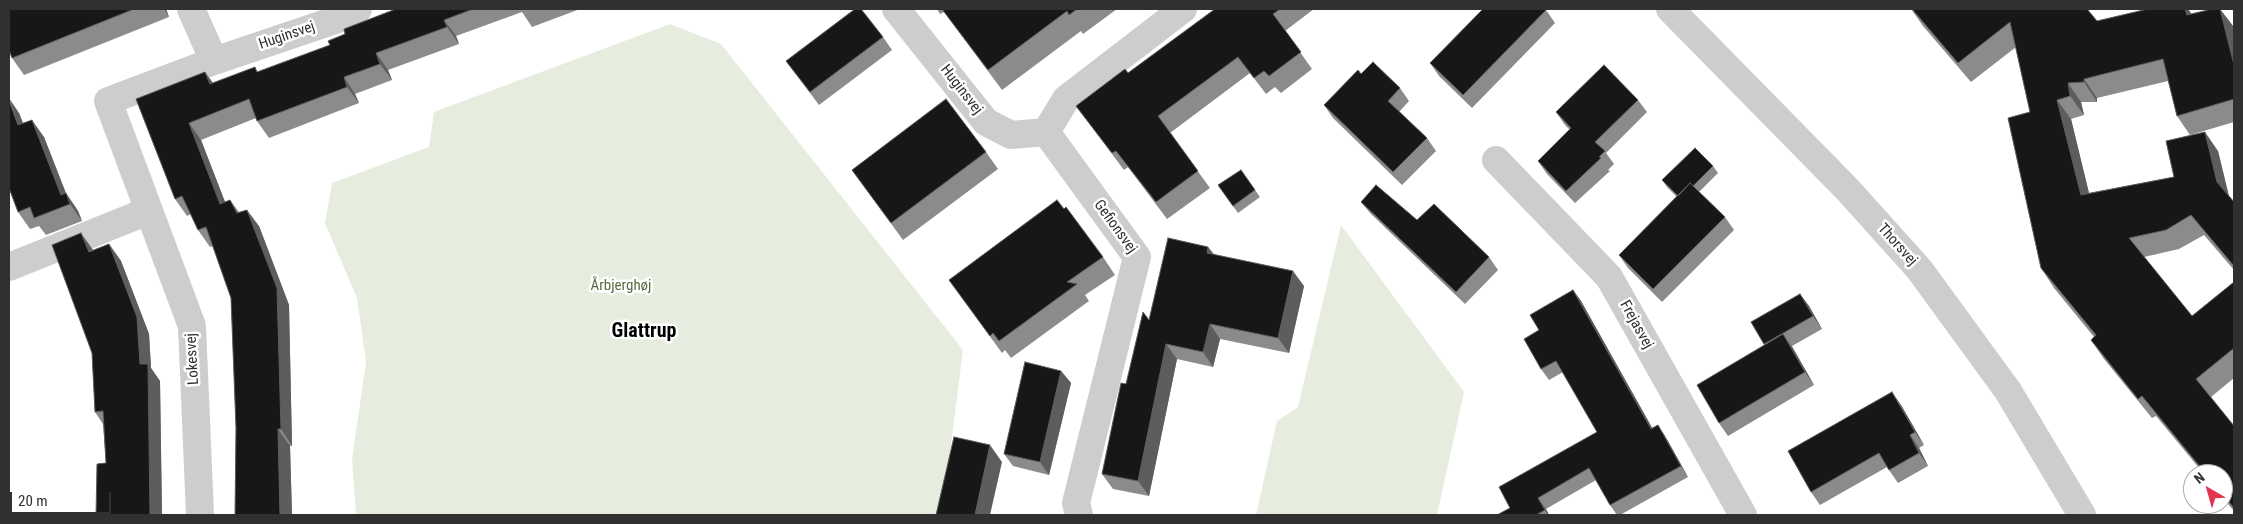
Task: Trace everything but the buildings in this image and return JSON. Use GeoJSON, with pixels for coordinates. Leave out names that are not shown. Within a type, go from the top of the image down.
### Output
{"type":"FeatureCollection","features":[{"type":"Feature","properties":{"kind":"street"},"geometry":{"type":"LineString","coordinates":[[191,9],[214,61]]}},
{"type":"Feature","properties":{"kind":"street","name":"Huginsvej"},"geometry":{"type":"LineString","coordinates":[[108,102],[214,61],[353,14],[358,9]]}},
{"type":"Feature","properties":{"kind":"street","name":"Huginsvej"},"geometry":{"type":"LineString","coordinates":[[896,9],[986,122],[1011,135],[1046,132]]}},
{"type":"Feature","properties":{"kind":"street"},"geometry":{"type":"LineString","coordinates":[[1046,132],[1066,100],[1183,9]]}},
{"type":"Feature","properties":{"kind":"street","name":"Thorsvej"},"geometry":{"type":"LineString","coordinates":[[1670,9],[1847,189],[1919,269],[2008,391],[2082,515]]}},
{"type":"Feature","properties":{"kind":"street","name":"Lokesvej"},"geometry":{"type":"LineString","coordinates":[[108,102],[192,326],[200,515]]}},
{"type":"Feature","properties":{"kind":"street","name":"Gefionsvej"},"geometry":{"type":"LineString","coordinates":[[1046,132],[1137,257],[1076,503],[1079,515]]}},
{"type":"Feature","properties":{"kind":"street","name":"Frejasvej"},"geometry":{"type":"LineString","coordinates":[[1496,160],[1608,277],[1743,515]]}},
{"type":"Feature","properties":{"kind":"street"},"geometry":{"type":"LineString","coordinates":[[9,267],[148,211]]}},
{"type":"Feature","properties":{"kind":"green space","name":"Årbjerghøj"},"geometry":{"type":"Polygon","coordinates":[[[670,24],[721,44],[963,350],[942,515],[356,515],[352,459],[366,362],[357,298],[325,223],[332,183],[429,147],[434,112],[670,24]]]}},
{"type":"Feature","properties":{"kind":"green space"},"geometry":{"type":"Polygon","coordinates":[[[1341,225],[1464,392],[1437,515],[1256,515],[1277,421],[1298,407],[1341,225]]]}},
{"type":"Feature","properties":{"kind":"district","name":"Glattrup"},"geometry":{"type":"Point","coordinates":[644,332]}}]}
